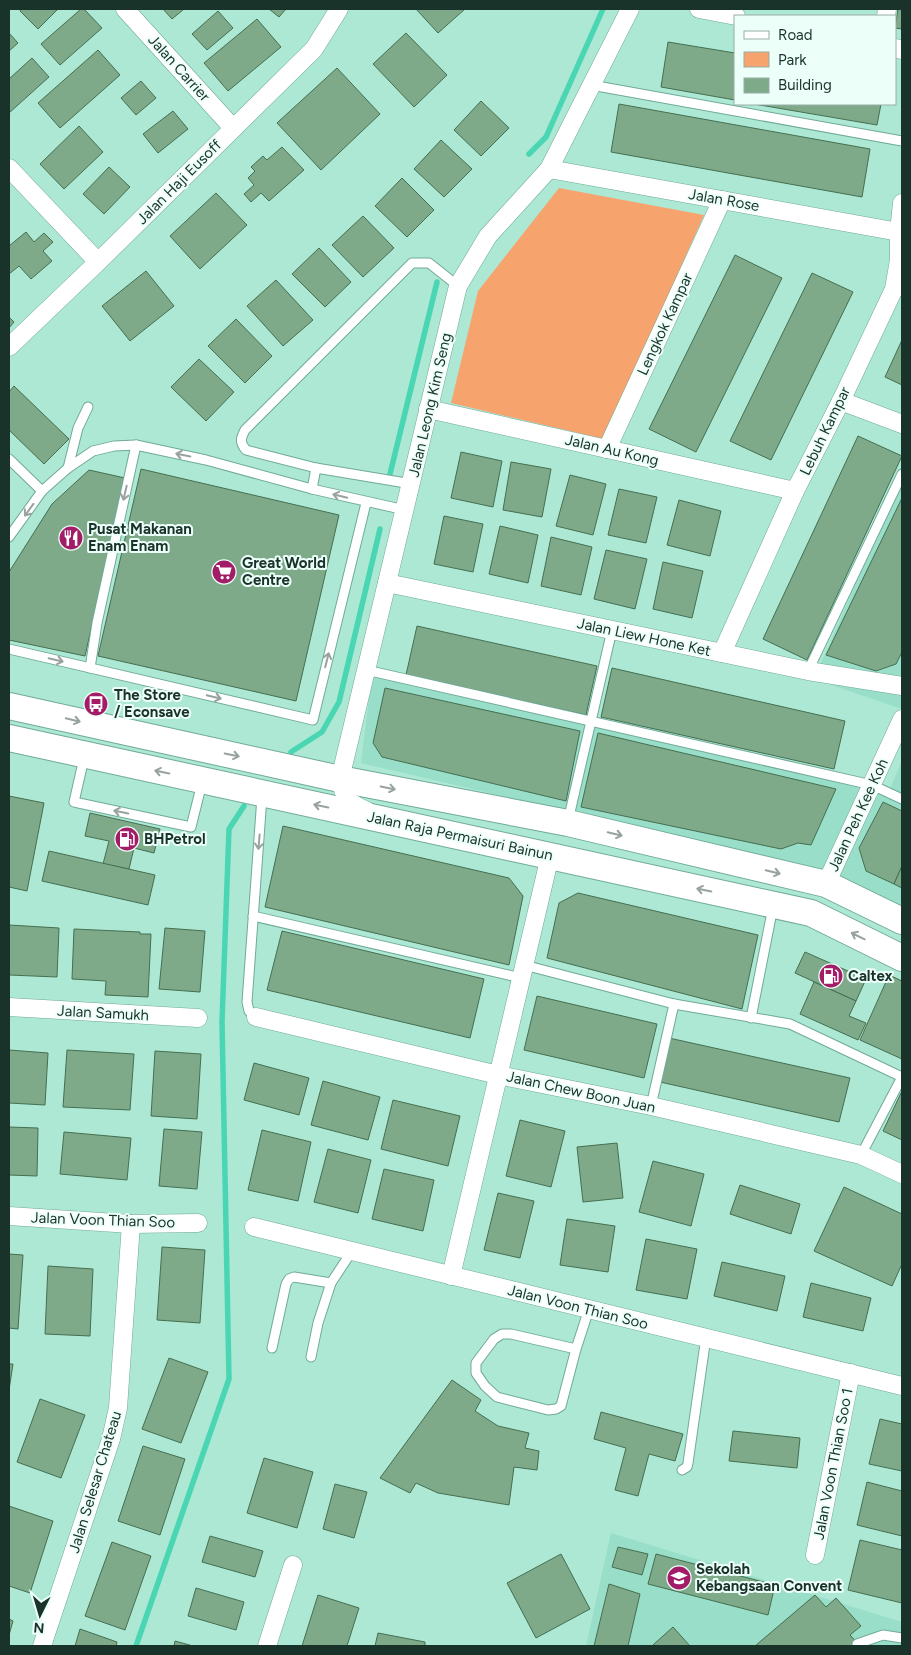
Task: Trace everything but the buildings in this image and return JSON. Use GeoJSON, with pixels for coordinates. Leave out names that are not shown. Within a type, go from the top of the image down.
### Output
{"type":"FeatureCollection","features":[{"type":"Feature","properties":{"kind":"main road","name":"Jalan Raja Permaisuri Bainun"},"geometry":{"type":"LineString","coordinates":[[9,706],[340,779],[568,823],[826,884],[902,921]]}},
{"type":"Feature","properties":{"kind":"main road","name":"Jalan Raja Permaisuri Bainun"},"geometry":{"type":"LineString","coordinates":[[9,738],[811,913],[902,958]]}},
{"type":"Feature","properties":{"kind":"street","name":"Jalan Carrier"},"geometry":{"type":"LineString","coordinates":[[125,9],[234,128]]}},
{"type":"Feature","properties":{"kind":"street","name":"Jalan Haji Eusoff"},"geometry":{"type":"LineString","coordinates":[[9,347],[314,49],[339,9]]}},
{"type":"Feature","properties":{"kind":"street","name":"Jalan Leong Kim Seng"},"geometry":{"type":"LineString","coordinates":[[340,779],[458,286],[488,236],[549,169],[630,9]]}},
{"type":"Feature","properties":{"kind":"street"},"geometry":{"type":"LineString","coordinates":[[699,9],[734,16]]}},
{"type":"Feature","properties":{"kind":"street"},"geometry":{"type":"LineString","coordinates":[[9,168],[98,262]]}},
{"type":"Feature","properties":{"kind":"street","name":"Jalan Rose"},"geometry":{"type":"LineString","coordinates":[[549,169],[899,232]]}},
{"type":"Feature","properties":{"kind":"street","name":"Lengkok Kampar"},"geometry":{"type":"LineString","coordinates":[[608,449],[722,200]]}},
{"type":"Feature","properties":{"kind":"street","name":"Lebuh Kampar"},"geometry":{"type":"LineString","coordinates":[[722,653],[795,491],[841,401],[894,289],[899,260],[902,203]]}},
{"type":"Feature","properties":{"kind":"street"},"geometry":{"type":"LineString","coordinates":[[841,401],[902,424]]}},
{"type":"Feature","properties":{"kind":"street","name":"Jalan Au Kong"},"geometry":{"type":"LineString","coordinates":[[428,409],[795,491]]}},
{"type":"Feature","properties":{"kind":"street","name":"Jalan Liew Hone Ket"},"geometry":{"type":"LineString","coordinates":[[387,583],[808,671],[902,686]]}},
{"type":"Feature","properties":{"kind":"street","name":"Jalan Peh Kee Koh"},"geometry":{"type":"LineString","coordinates":[[826,884],[902,719]]}},
{"type":"Feature","properties":{"kind":"street"},"geometry":{"type":"LineString","coordinates":[[340,779],[345,796],[352,804],[386,820]]}},
{"type":"Feature","properties":{"kind":"street"},"geometry":{"type":"LineString","coordinates":[[451,1276],[550,856]]}},
{"type":"Feature","properties":{"kind":"street","name":"Jalan Samukh"},"geometry":{"type":"LineString","coordinates":[[9,1007],[198,1018]]}},
{"type":"Feature","properties":{"kind":"street","name":"Jalan Chew Boon Juan"},"geometry":{"type":"LineString","coordinates":[[256,1017],[498,1074],[651,1106],[861,1155],[902,1174]]}},
{"type":"Feature","properties":{"kind":"street","name":"Jalan Voon Thian Soo"},"geometry":{"type":"LineString","coordinates":[[9,1216],[131,1224],[198,1222]]}},
{"type":"Feature","properties":{"kind":"street","name":"Jalan Selesar Chateau"},"geometry":{"type":"LineString","coordinates":[[42,1646],[111,1439],[118,1408],[131,1224]]}},
{"type":"Feature","properties":{"kind":"street","name":"Jalan Voon Thian Soo"},"geometry":{"type":"LineString","coordinates":[[254,1227],[902,1386]]}},
{"type":"Feature","properties":{"kind":"street","name":"Jalan Voon Thian Soo 1"},"geometry":{"type":"LineString","coordinates":[[815,1555],[851,1373]]}},
{"type":"Feature","properties":{"kind":"street"},"geometry":{"type":"LineString","coordinates":[[268,1646],[292,1565]]}},
{"type":"Feature","properties":{"kind":"lane"},"geometry":{"type":"LineString","coordinates":[[591,85],[902,141]]}},
{"type":"Feature","properties":{"kind":"lane"},"geometry":{"type":"LineString","coordinates":[[412,484],[316,468],[246,450],[242,445],[241,439],[245,430],[412,263],[429,263],[458,286]]}},
{"type":"Feature","properties":{"kind":"lane"},"geometry":{"type":"LineString","coordinates":[[68,468],[78,428],[88,407]]}},
{"type":"Feature","properties":{"kind":"lane"},"geometry":{"type":"LineString","coordinates":[[90,668],[97,623],[136,445]]}},
{"type":"Feature","properties":{"kind":"lane"},"geometry":{"type":"LineString","coordinates":[[9,537],[42,491],[68,468],[94,451],[114,446],[136,445],[206,460],[312,489],[405,510]]}},
{"type":"Feature","properties":{"kind":"lane"},"geometry":{"type":"LineString","coordinates":[[9,459],[42,491]]}},
{"type":"Feature","properties":{"kind":"lane"},"geometry":{"type":"LineString","coordinates":[[312,489],[316,468]]}},
{"type":"Feature","properties":{"kind":"lane"},"geometry":{"type":"LineString","coordinates":[[808,671],[902,474]]}},
{"type":"Feature","properties":{"kind":"lane"},"geometry":{"type":"LineString","coordinates":[[9,649],[313,720],[366,502]]}},
{"type":"Feature","properties":{"kind":"lane"},"geometry":{"type":"LineString","coordinates":[[568,823],[612,630]]}},
{"type":"Feature","properties":{"kind":"lane"},"geometry":{"type":"LineString","coordinates":[[366,670],[872,785],[902,799]]}},
{"type":"Feature","properties":{"kind":"lane"},"geometry":{"type":"LineString","coordinates":[[85,755],[74,802],[190,827],[203,781]]}},
{"type":"Feature","properties":{"kind":"lane"},"geometry":{"type":"LineString","coordinates":[[256,1017],[249,1011],[247,1002],[263,793]]}},
{"type":"Feature","properties":{"kind":"lane"},"geometry":{"type":"LineString","coordinates":[[751,1018],[774,905]]}},
{"type":"Feature","properties":{"kind":"lane"},"geometry":{"type":"LineString","coordinates":[[253,916],[674,1004],[790,1024],[902,1077],[861,1155]]}},
{"type":"Feature","properties":{"kind":"lane"},"geometry":{"type":"LineString","coordinates":[[651,1106],[674,1004]]}},
{"type":"Feature","properties":{"kind":"lane"},"geometry":{"type":"LineString","coordinates":[[311,1357],[330,1282],[352,1251]]}},
{"type":"Feature","properties":{"kind":"lane"},"geometry":{"type":"LineString","coordinates":[[272,1348],[286,1284],[289,1279],[294,1277],[330,1282]]}},
{"type":"Feature","properties":{"kind":"lane"},"geometry":{"type":"LineString","coordinates":[[576,1348],[511,1334],[502,1334],[494,1339],[476,1363],[476,1373],[497,1397],[548,1410],[556,1409],[561,1406],[576,1348],[589,1309]]}},
{"type":"Feature","properties":{"kind":"lane"},"geometry":{"type":"LineString","coordinates":[[682,1470],[687,1467],[688,1463],[706,1338]]}},
{"type":"Feature","properties":{"kind":"lane"},"geometry":{"type":"LineString","coordinates":[[857,1644],[883,1635],[902,1638]]}},
{"type":"Feature","properties":{"kind":"shaded area"},"geometry":{"type":"Polygon","coordinates":[[[902,479],[902,709],[814,679],[902,479]]]}},
{"type":"Feature","properties":{"kind":"shaded area"},"geometry":{"type":"Polygon","coordinates":[[[373,667],[889,791],[902,761],[902,914],[733,850],[361,763],[373,667]]]}},
{"type":"Feature","properties":{"kind":"shaded area","name":"Sekolah Kebangsaan Convent"},"geometry":{"type":"Polygon","coordinates":[[[611,1533],[902,1622],[902,1646],[586,1646],[611,1533]]]}},
{"type":"Feature","properties":{"kind":"green space"},"geometry":{"type":"Polygon","coordinates":[[[559,188],[704,215],[604,439],[451,403],[478,291],[559,188]]]}},
{"type":"Feature","properties":{"kind":"waterway"},"geometry":{"type":"LineString","coordinates":[[529,154],[546,137],[603,9]]}},
{"type":"Feature","properties":{"kind":"waterway"},"geometry":{"type":"LineString","coordinates":[[390,474],[437,282]]}},
{"type":"Feature","properties":{"kind":"waterway"},"geometry":{"type":"LineString","coordinates":[[291,752],[322,732],[339,702],[380,529]]}},
{"type":"Feature","properties":{"kind":"waterway"},"geometry":{"type":"LineString","coordinates":[[136,1646],[229,1379],[222,1022],[229,829],[244,806]]}},
{"type":"Feature","properties":{"kind":"place","name":"Pusat Makanan Enam Enam"},"geometry":{"type":"Point","coordinates":[71,538]}},
{"type":"Feature","properties":{"kind":"place","name":"Great World Centre"},"geometry":{"type":"Point","coordinates":[224,572]}},
{"type":"Feature","properties":{"kind":"place","name":"The Store / Econsave"},"geometry":{"type":"Point","coordinates":[96,704]}},
{"type":"Feature","properties":{"kind":"place","name":"BHPetrol"},"geometry":{"type":"Point","coordinates":[127,839]}},
{"type":"Feature","properties":{"kind":"place","name":"Caltex"},"geometry":{"type":"Point","coordinates":[831,976]}},
{"type":"Feature","properties":{"kind":"place","name":"Sekolah Kebangsaan Convent"},"geometry":{"type":"Point","coordinates":[679,1578]}}]}
